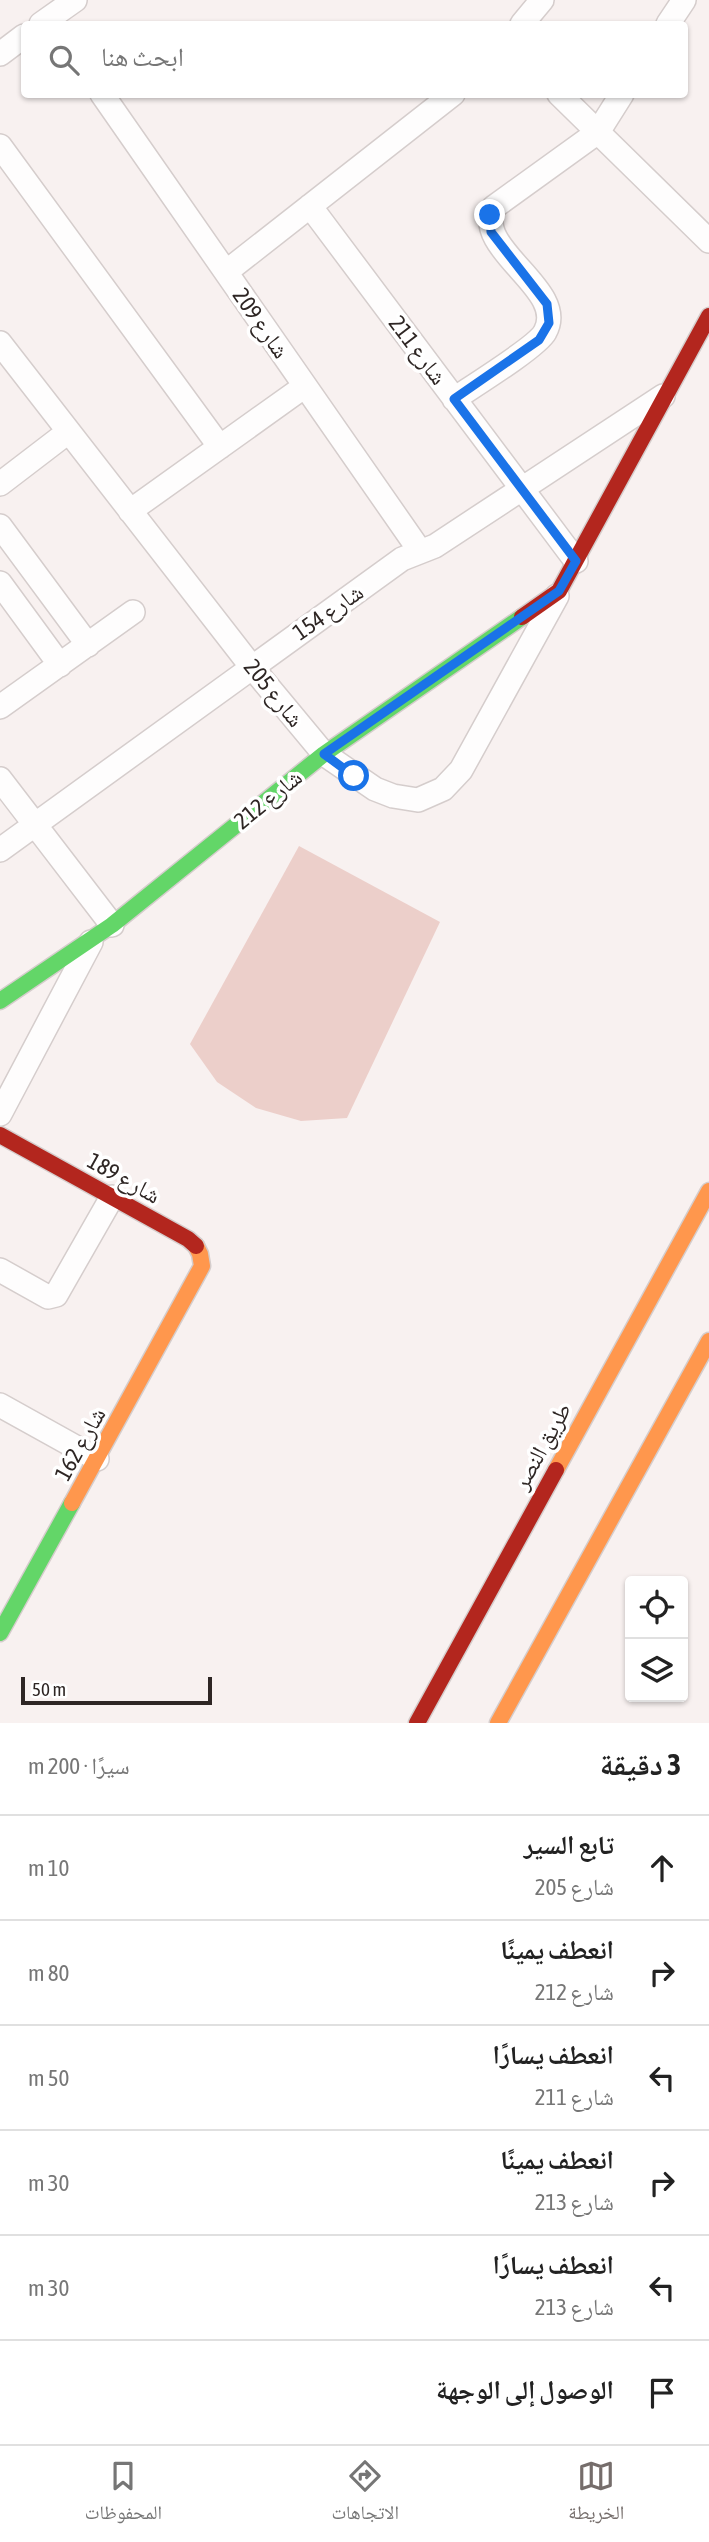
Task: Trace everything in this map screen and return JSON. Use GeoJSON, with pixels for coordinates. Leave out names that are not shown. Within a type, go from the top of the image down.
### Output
{"type":"FeatureCollection","features":[{"type":"Feature","properties":{"kind":"main road","name":"شارع 212"},"geometry":{"type":"LineString","coordinates":[[0,1001],[103,931],[324,754],[559,591],[709,316]]}},
{"type":"Feature","properties":{"kind":"main road","name":"شارع 189"},"geometry":{"type":"LineString","coordinates":[[0,1135],[197,1246],[202,1255],[198,1276]]}},
{"type":"Feature","properties":{"kind":"main road","name":"طريق النصر"},"geometry":{"type":"LineString","coordinates":[[417,1723],[709,1191]]}},
{"type":"Feature","properties":{"kind":"main road","name":"شارع 162"},"geometry":{"type":"LineString","coordinates":[[0,1633],[198,1276]]}},
{"type":"Feature","properties":{"kind":"main road"},"geometry":{"type":"LineString","coordinates":[[498,1723],[709,1340]]}},
{"type":"Feature","properties":{"kind":"street"},"geometry":{"type":"LineString","coordinates":[[45,17],[75,0]]}},
{"type":"Feature","properties":{"kind":"street"},"geometry":{"type":"LineString","coordinates":[[524,21],[542,0]]}},
{"type":"Feature","properties":{"kind":"street"},"geometry":{"type":"LineString","coordinates":[[670,21],[684,0]]}},
{"type":"Feature","properties":{"kind":"street"},"geometry":{"type":"LineString","coordinates":[[0,54],[21,38]]}},
{"type":"Feature","properties":{"kind":"street","name":"شارع 209"},"geometry":{"type":"LineString","coordinates":[[105,98],[420,551]]}},
{"type":"Feature","properties":{"kind":"street"},"geometry":{"type":"LineString","coordinates":[[226,272],[448,98]]}},
{"type":"Feature","properties":{"kind":"street"},"geometry":{"type":"LineString","coordinates":[[563,98],[709,241]]}},
{"type":"Feature","properties":{"kind":"street"},"geometry":{"type":"LineString","coordinates":[[454,399],[539,340],[549,323],[547,304],[491,232],[490,215],[494,207],[598,132],[619,98]]}},
{"type":"Feature","properties":{"kind":"street"},"geometry":{"type":"LineString","coordinates":[[0,146],[220,447]]}},
{"type":"Feature","properties":{"kind":"street","name":"شارع 211"},"geometry":{"type":"LineString","coordinates":[[310,206],[576,561]]}},
{"type":"Feature","properties":{"kind":"street","name":"شارع 205"},"geometry":{"type":"LineString","coordinates":[[0,343],[251,666],[324,754],[375,789],[393,796],[418,800],[443,789],[461,770],[559,591]]}},
{"type":"Feature","properties":{"kind":"street"},"geometry":{"type":"LineString","coordinates":[[130,511],[305,386]]}},
{"type":"Feature","properties":{"kind":"street","name":"شارع 154"},"geometry":{"type":"LineString","coordinates":[[0,850],[402,559],[435,546],[667,393]]}},
{"type":"Feature","properties":{"kind":"street"},"geometry":{"type":"LineString","coordinates":[[0,484],[68,432]]}},
{"type":"Feature","properties":{"kind":"street"},"geometry":{"type":"LineString","coordinates":[[0,526],[88,645]]}},
{"type":"Feature","properties":{"kind":"street"},"geometry":{"type":"LineString","coordinates":[[0,583],[60,665]]}},
{"type":"Feature","properties":{"kind":"street"},"geometry":{"type":"LineString","coordinates":[[0,708],[134,612]]}},
{"type":"Feature","properties":{"kind":"street"},"geometry":{"type":"LineString","coordinates":[[0,779],[34,825],[103,931],[0,1114]]}},
{"type":"Feature","properties":{"kind":"street"},"geometry":{"type":"LineString","coordinates":[[0,1270],[48,1297],[56,1295],[112,1197]]}},
{"type":"Feature","properties":{"kind":"street"},"geometry":{"type":"LineString","coordinates":[[0,1405],[97,1460]]}},
{"type":"Feature","properties":{"kind":"shaded area"},"geometry":{"type":"Polygon","coordinates":[[[299,846],[440,922],[347,1118],[301,1121],[256,1108],[217,1082],[190,1044],[299,846]]]}},
{"type":"Feature","properties":{"kind":"traffic: fast"},"geometry":{"type":"LineString","coordinates":[[0,1001],[112,925],[324,754],[522,617]]}},
{"type":"Feature","properties":{"kind":"traffic: fast"},"geometry":{"type":"LineString","coordinates":[[0,1633],[72,1503]]}},
{"type":"Feature","properties":{"kind":"traffic: slow"},"geometry":{"type":"LineString","coordinates":[[556,1470],[709,1191]]}},
{"type":"Feature","properties":{"kind":"traffic: slow"},"geometry":{"type":"LineString","coordinates":[[72,1503],[202,1266],[196,1246]]}},
{"type":"Feature","properties":{"kind":"traffic: slow"},"geometry":{"type":"LineString","coordinates":[[498,1723],[709,1341]]}},
{"type":"Feature","properties":{"kind":"traffic: jam"},"geometry":{"type":"LineString","coordinates":[[522,617],[559,591],[709,316]]}},
{"type":"Feature","properties":{"kind":"traffic: jam"},"geometry":{"type":"LineString","coordinates":[[0,1135],[188,1239],[196,1246]]}},
{"type":"Feature","properties":{"kind":"traffic: jam"},"geometry":{"type":"LineString","coordinates":[[417,1723],[556,1470]]}},
{"type":"Feature","properties":{"kind":"route"},"geometry":{"type":"LineString","coordinates":[[354,776],[324,754],[559,591],[576,561],[454,399],[539,340],[549,323],[547,304],[491,232],[490,215]]}}]}
